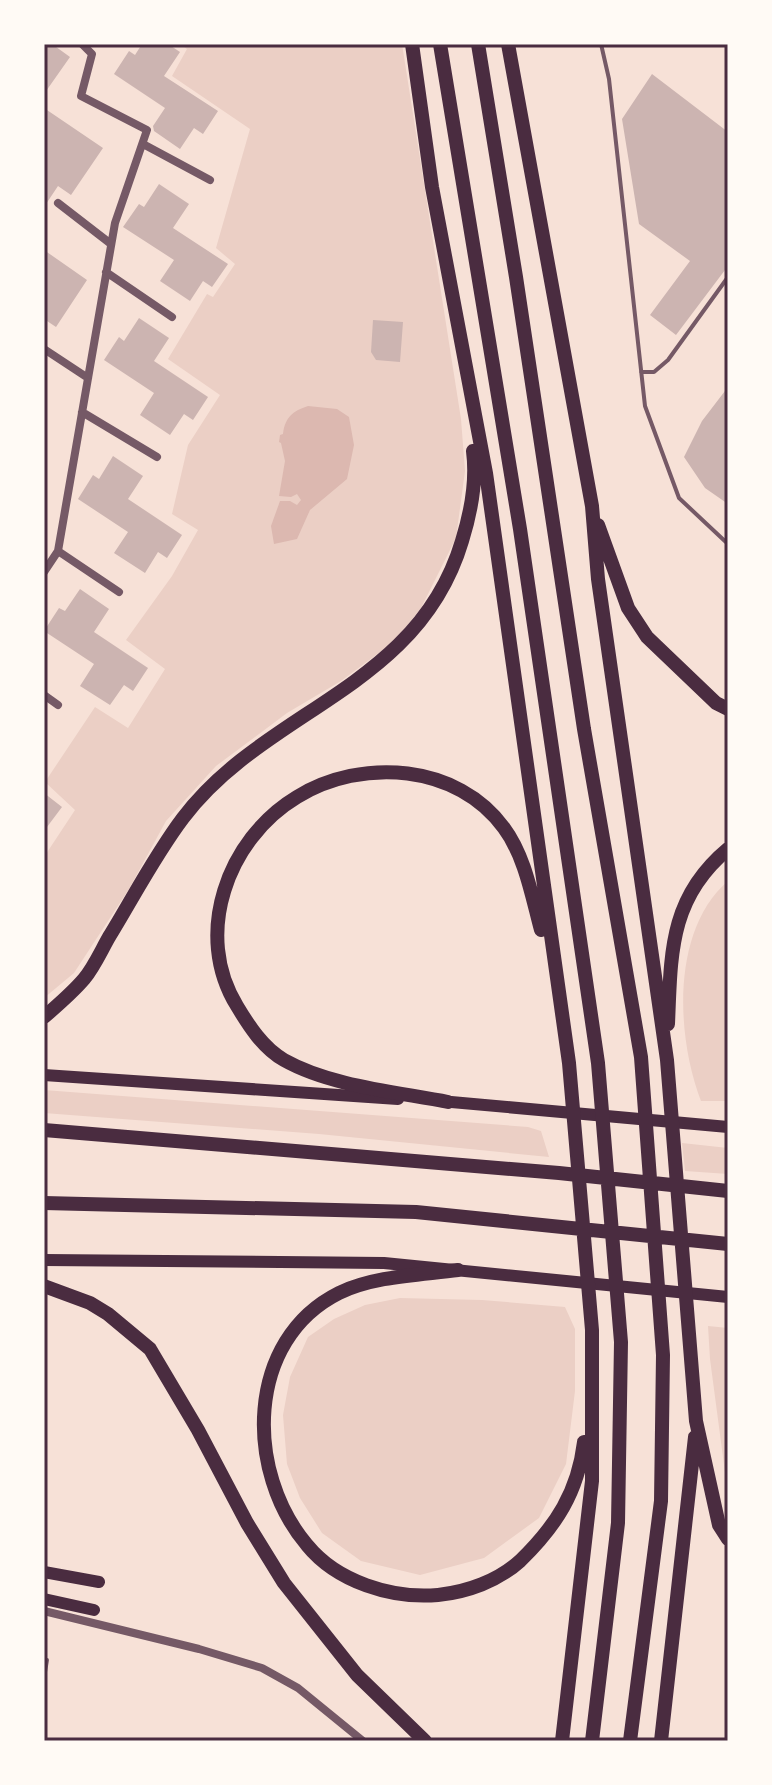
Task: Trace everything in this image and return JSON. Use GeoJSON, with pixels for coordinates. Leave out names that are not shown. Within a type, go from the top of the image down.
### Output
{"type":"FeatureCollection","features":[{"type":"Feature","properties":{"kind":"highway"},"geometry":{"type":"LineString","coordinates":[[412,44],[432,187],[486,473],[569,1063],[592,1330],[592,1481],[562,1741]]}},
{"type":"Feature","properties":{"kind":"highway"},"geometry":{"type":"LineString","coordinates":[[440,44],[520,529],[598,1063],[621,1342],[618,1523],[592,1741]]}},
{"type":"Feature","properties":{"kind":"highway"},"geometry":{"type":"LineString","coordinates":[[478,44],[584,729],[641,1057],[663,1355],[661,1501],[630,1741]]}},
{"type":"Feature","properties":{"kind":"highway"},"geometry":{"type":"LineString","coordinates":[[508,44],[592,506],[598,579],[667,1060],[696,1421],[719,1525],[728,1539]]}},
{"type":"Feature","properties":{"kind":"highway"},"geometry":{"type":"LineString","coordinates":[[44,1017],[85,977],[183,818],[206,792],[238,763],[364,677],[395,651],[436,601],[449,576],[470,516],[475,469],[474,415]]}},
{"type":"Feature","properties":{"kind":"highway"},"geometry":{"type":"LineString","coordinates":[[592,506],[628,608],[647,637],[716,703],[728,709]]}},
{"type":"Feature","properties":{"kind":"highway"},"geometry":{"type":"LineString","coordinates":[[448,1102],[316,1074],[282,1059],[254,1035],[223,982],[217,926],[232,867],[245,846],[269,819],[297,796],[320,785],[371,773],[432,777],[463,790],[494,815],[507,831],[517,852],[560,998]]}},
{"type":"Feature","properties":{"kind":"highway"},"geometry":{"type":"LineString","coordinates":[[667,1060],[671,950],[683,907],[712,862],[728,849]]}},
{"type":"Feature","properties":{"kind":"highway"},"geometry":{"type":"LineString","coordinates":[[44,1130],[559,1173],[728,1191]]}},
{"type":"Feature","properties":{"kind":"highway"},"geometry":{"type":"LineString","coordinates":[[44,1203],[416,1212],[728,1244]]}},
{"type":"Feature","properties":{"kind":"highway"},"geometry":{"type":"LineString","coordinates":[[458,1270],[385,1280],[340,1293],[301,1322],[284,1344],[271,1376],[263,1408],[264,1439],[269,1473],[279,1502],[308,1548],[333,1568],[358,1582],[383,1591],[418,1597],[451,1593],[508,1572],[540,1542],[576,1484],[584,1442],[592,1330]]}},
{"type":"Feature","properties":{"kind":"highway"},"geometry":{"type":"LineString","coordinates":[[44,1286],[99,1309],[150,1349],[284,1583],[357,1675],[425,1741]]}},
{"type":"Feature","properties":{"kind":"highway"},"geometry":{"type":"LineString","coordinates":[[661,1741],[696,1421]]}},
{"type":"Feature","properties":{"kind":"main road"},"geometry":{"type":"LineString","coordinates":[[44,1075],[528,1108],[728,1127]]}},
{"type":"Feature","properties":{"kind":"main road"},"geometry":{"type":"LineString","coordinates":[[44,1260],[384,1263],[728,1297]]}},
{"type":"Feature","properties":{"kind":"main road"},"geometry":{"type":"LineString","coordinates":[[44,1572],[99,1582]]}},
{"type":"Feature","properties":{"kind":"main road"},"geometry":{"type":"LineString","coordinates":[[44,1599],[94,1610]]}},
{"type":"Feature","properties":{"kind":"street"},"geometry":{"type":"LineString","coordinates":[[44,572],[58,551],[115,223],[147,130],[81,96],[92,54],[82,44]]}},
{"type":"Feature","properties":{"kind":"street"},"geometry":{"type":"LineString","coordinates":[[143,144],[210,180]]}},
{"type":"Feature","properties":{"kind":"street"},"geometry":{"type":"LineString","coordinates":[[58,203],[111,244]]}},
{"type":"Feature","properties":{"kind":"street"},"geometry":{"type":"LineString","coordinates":[[106,272],[172,317]]}},
{"type":"Feature","properties":{"kind":"street"},"geometry":{"type":"LineString","coordinates":[[44,349],[88,378]]}},
{"type":"Feature","properties":{"kind":"street"},"geometry":{"type":"LineString","coordinates":[[82,412],[157,457]]}},
{"type":"Feature","properties":{"kind":"street"},"geometry":{"type":"LineString","coordinates":[[58,551],[119,592]]}},
{"type":"Feature","properties":{"kind":"street"},"geometry":{"type":"LineString","coordinates":[[44,695],[58,705]]}},
{"type":"Feature","properties":{"kind":"street"},"geometry":{"type":"LineString","coordinates":[[44,1611],[199,1649],[262,1668],[298,1688],[363,1741]]}},
{"type":"Feature","properties":{"kind":"lane"},"geometry":{"type":"LineString","coordinates":[[601,44],[611,94],[645,406],[679,498],[728,544]]}},
{"type":"Feature","properties":{"kind":"lane"},"geometry":{"type":"LineString","coordinates":[[641,372],[654,372],[668,360],[728,277]]}},
{"type":"Feature","properties":{"kind":"lane"},"geometry":{"type":"LineString","coordinates":[[44,1660],[47,1660],[44,1678]]}},
{"type":"Feature","properties":{"kind":"shaded area"},"geometry":{"type":"Polygon","coordinates":[[[180,44],[402,44],[461,419],[465,471],[456,538],[421,608],[395,641],[341,681],[287,713],[216,766],[166,821],[129,889],[74,973],[44,998],[44,857],[75,810],[45,782],[95,707],[128,728],[165,669],[126,640],[172,576],[198,530],[172,514],[188,445],[220,395],[168,359],[207,294],[213,297],[235,264],[216,248],[250,129],[172,76],[187,49],[180,44]]]}},
{"type":"Feature","properties":{"kind":"shaded area"},"geometry":{"type":"Polygon","coordinates":[[[308,406],[337,409],[349,417],[354,445],[347,479],[310,510],[297,539],[274,544],[271,526],[280,501],[297,505],[301,500],[297,494],[279,496],[285,461],[280,435],[291,416],[308,406]]]}},
{"type":"Feature","properties":{"kind":"shaded area"},"geometry":{"type":"Polygon","coordinates":[[[728,881],[728,1101],[701,1101],[687,1046],[684,985],[696,927],[709,902],[728,881]]]}},
{"type":"Feature","properties":{"kind":"shaded area"},"geometry":{"type":"Polygon","coordinates":[[[44,1090],[528,1127],[541,1131],[549,1157],[319,1134],[44,1113],[44,1090]]]}},
{"type":"Feature","properties":{"kind":"shaded area"},"geometry":{"type":"Polygon","coordinates":[[[682,1143],[728,1148],[728,1174],[685,1171],[682,1143]]]}},
{"type":"Feature","properties":{"kind":"shaded area"},"geometry":{"type":"Polygon","coordinates":[[[400,1298],[482,1300],[565,1307],[575,1329],[575,1391],[566,1464],[539,1518],[484,1558],[420,1575],[361,1561],[322,1533],[300,1498],[287,1464],[283,1415],[290,1377],[308,1337],[334,1319],[365,1305],[400,1298]]]}},
{"type":"Feature","properties":{"kind":"shaded area"},"geometry":{"type":"Polygon","coordinates":[[[708,1326],[728,1328],[728,1495],[710,1359],[708,1326]]]}},
{"type":"Feature","properties":{"kind":"building"},"geometry":{"type":"Polygon","coordinates":[[[44,44],[52,44],[70,57],[44,94],[44,44]]]}},
{"type":"Feature","properties":{"kind":"building"},"geometry":{"type":"Polygon","coordinates":[[[142,44],[168,44],[180,52],[164,76],[218,111],[203,134],[194,128],[180,149],[154,131],[153,126],[165,108],[114,74],[129,51],[135,55],[142,44]]]}},
{"type":"Feature","properties":{"kind":"building"},"geometry":{"type":"Polygon","coordinates":[[[652,74],[728,132],[728,266],[676,335],[650,315],[690,261],[639,224],[622,119],[652,74]]]}},
{"type":"Feature","properties":{"kind":"building"},"geometry":{"type":"Polygon","coordinates":[[[44,108],[103,148],[71,195],[58,186],[44,207],[44,108]]]}},
{"type":"Feature","properties":{"kind":"building"},"geometry":{"type":"Polygon","coordinates":[[[159,184],[189,204],[173,228],[228,264],[212,287],[203,281],[190,301],[160,281],[174,260],[123,227],[139,204],[144,207],[159,184]]]}},
{"type":"Feature","properties":{"kind":"building"},"geometry":{"type":"Polygon","coordinates":[[[44,250],[87,280],[56,327],[44,319],[44,250]]]}},
{"type":"Feature","properties":{"kind":"building"},"geometry":{"type":"Polygon","coordinates":[[[139,318],[169,338],[154,361],[208,397],[193,420],[184,414],[170,435],[140,415],[154,393],[104,360],[119,337],[124,341],[139,318]]]}},
{"type":"Feature","properties":{"kind":"building"},"geometry":{"type":"Polygon","coordinates":[[[373,320],[403,322],[400,362],[376,360],[371,352],[373,320]]]}},
{"type":"Feature","properties":{"kind":"building"},"geometry":{"type":"Polygon","coordinates":[[[728,387],[728,504],[705,488],[684,457],[702,421],[728,387]]]}},
{"type":"Feature","properties":{"kind":"building"},"geometry":{"type":"Polygon","coordinates":[[[113,456],[143,476],[128,499],[182,535],[167,558],[158,552],[145,573],[114,553],[128,532],[78,499],[93,475],[99,479],[113,456]]]}},
{"type":"Feature","properties":{"kind":"building"},"geometry":{"type":"Polygon","coordinates":[[[80,589],[109,609],[94,632],[148,668],[133,691],[124,685],[110,705],[80,686],[94,664],[44,631],[59,608],[65,611],[80,589]]]}},
{"type":"Feature","properties":{"kind":"building"},"geometry":{"type":"Polygon","coordinates":[[[44,793],[62,807],[44,831],[44,793]]]}}]}
